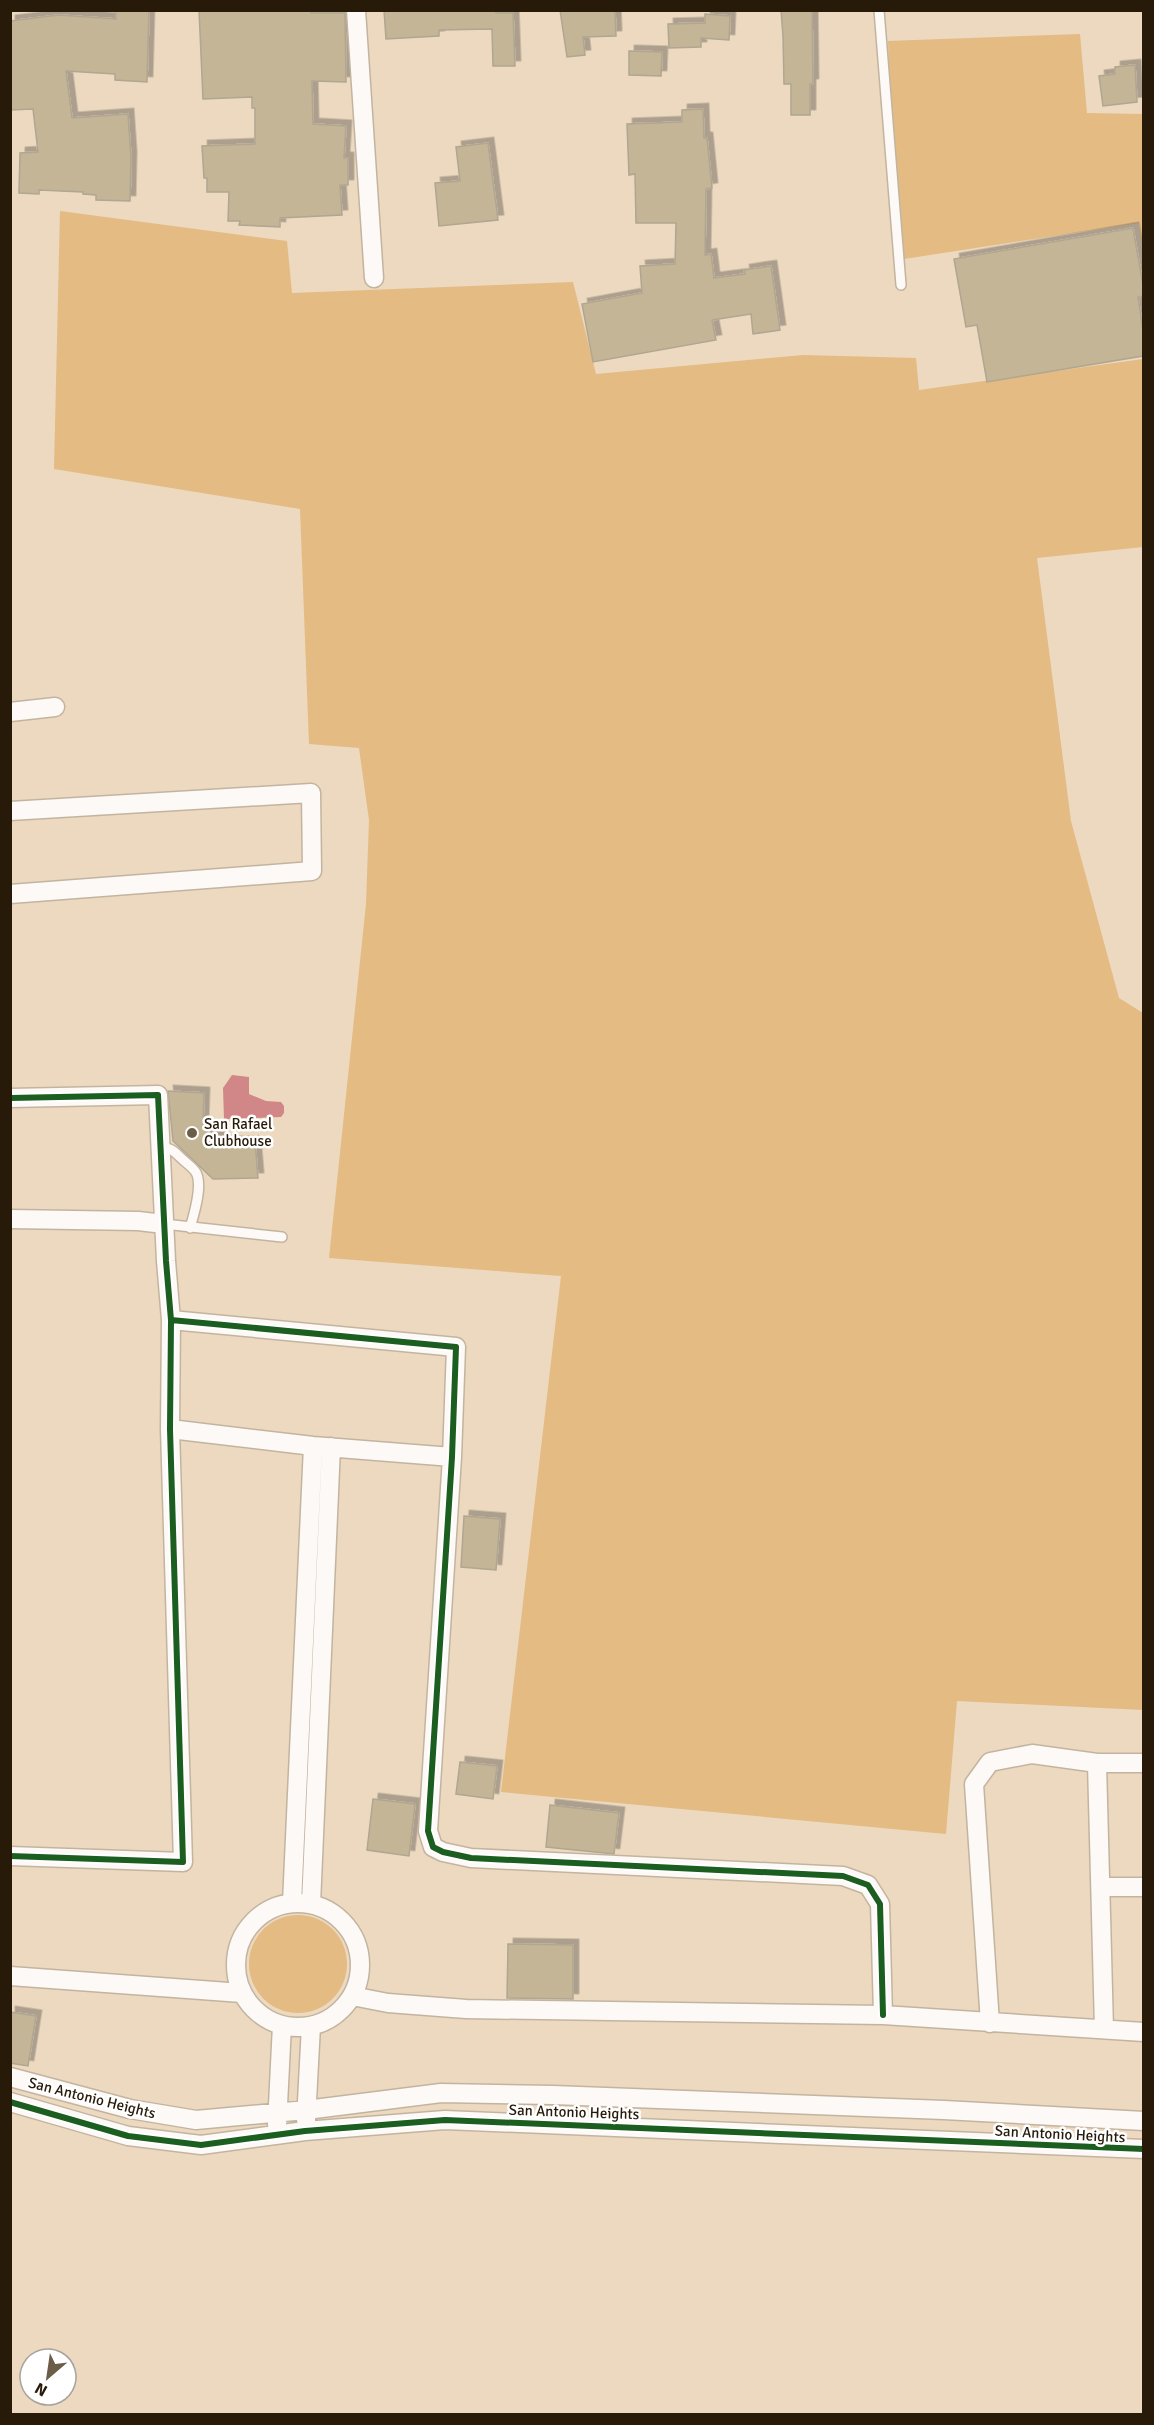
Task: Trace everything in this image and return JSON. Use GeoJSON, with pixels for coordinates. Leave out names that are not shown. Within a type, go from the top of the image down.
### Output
{"type":"FeatureCollection","features":[{"type":"Feature","properties":{"kind":"street"},"geometry":{"type":"LineString","coordinates":[[356,10],[374,278]]}},
{"type":"Feature","properties":{"kind":"street"},"geometry":{"type":"LineString","coordinates":[[10,712],[55,707]]}},
{"type":"Feature","properties":{"kind":"street"},"geometry":{"type":"LineString","coordinates":[[10,812],[311,793],[312,871],[10,894]]}},
{"type":"Feature","properties":{"kind":"street"},"geometry":{"type":"LineString","coordinates":[[10,1098],[158,1095],[159,1149],[171,1320],[170,1429],[183,1862],[10,1856]]}},
{"type":"Feature","properties":{"kind":"street"},"geometry":{"type":"LineString","coordinates":[[10,1219],[138,1221],[164,1224]]}},
{"type":"Feature","properties":{"kind":"street"},"geometry":{"type":"LineString","coordinates":[[171,1320],[456,1347],[452,1457],[428,1830],[433,1846],[443,1852],[471,1858],[843,1876],[868,1885],[880,1904],[883,2015]]}},
{"type":"Feature","properties":{"kind":"street"},"geometry":{"type":"LineString","coordinates":[[170,1429],[322,1447],[452,1457]]}},
{"type":"Feature","properties":{"kind":"street"},"geometry":{"type":"LineString","coordinates":[[292,1903],[322,1447]]}},
{"type":"Feature","properties":{"kind":"street"},"geometry":{"type":"LineString","coordinates":[[311,1904],[322,1447]]}},
{"type":"Feature","properties":{"kind":"street"},"geometry":{"type":"LineString","coordinates":[[990,2023],[974,1784],[990,1762],[1032,1754],[1096,1763],[1143,1763]]}},
{"type":"Feature","properties":{"kind":"street"},"geometry":{"type":"LineString","coordinates":[[1096,1763],[1104,2029]]}},
{"type":"Feature","properties":{"kind":"street"},"geometry":{"type":"LineString","coordinates":[[1101,1887],[1143,1887]]}},
{"type":"Feature","properties":{"kind":"street"},"geometry":{"type":"LineString","coordinates":[[292,1903],[311,1904],[329,1911],[344,1923],[355,1940],[360,1958],[359,1978],[352,1996],[342,2010],[327,2020],[311,2026],[282,2025],[266,2018],[252,2007],[243,1993],[236,1974],[236,1954],[243,1935],[255,1919],[272,1908],[292,1903]]}},
{"type":"Feature","properties":{"kind":"street"},"geometry":{"type":"LineString","coordinates":[[10,1976],[243,1993]]}},
{"type":"Feature","properties":{"kind":"street"},"geometry":{"type":"LineString","coordinates":[[352,1996],[388,2003],[466,2009],[883,2015],[1143,2032]]}},
{"type":"Feature","properties":{"kind":"street"},"geometry":{"type":"LineString","coordinates":[[276,2137],[282,2025]]}},
{"type":"Feature","properties":{"kind":"street"},"geometry":{"type":"LineString","coordinates":[[305,2131],[311,2026]]}},
{"type":"Feature","properties":{"kind":"street","name":"San Antonio Heights"},"geometry":{"type":"LineString","coordinates":[[10,2078],[130,2109],[196,2120],[306,2110],[441,2093],[944,2110],[1143,2121]]}},
{"type":"Feature","properties":{"kind":"street","name":"San Antonio Heights"},"geometry":{"type":"LineString","coordinates":[[10,2102],[138,2138],[201,2145],[276,2137],[305,2131],[445,2120],[1143,2149]]}},
{"type":"Feature","properties":{"kind":"lane"},"geometry":{"type":"LineString","coordinates":[[879,10],[901,285]]}},
{"type":"Feature","properties":{"kind":"lane"},"geometry":{"type":"LineString","coordinates":[[159,1149],[165,1147],[172,1150],[194,1170],[198,1178],[196,1206],[190,1227]]}},
{"type":"Feature","properties":{"kind":"lane"},"geometry":{"type":"LineString","coordinates":[[164,1224],[282,1237]]}},
{"type":"Feature","properties":{"kind":"shaded area"},"geometry":{"type":"Polygon","coordinates":[[[1080,34],[1087,113],[1143,114],[1143,249],[1139,223],[904,259],[890,101],[888,41],[1080,34]]]}},
{"type":"Feature","properties":{"kind":"shaded area"},"geometry":{"type":"Polygon","coordinates":[[[60,211],[287,241],[292,293],[573,282],[596,374],[803,355],[916,358],[919,390],[1143,359],[1143,547],[1037,558],[1071,821],[1119,998],[1143,1013],[1143,1710],[957,1701],[946,1834],[501,1792],[561,1276],[329,1258],[366,904],[369,820],[359,748],[309,744],[300,509],[54,469],[60,211]]]}},
{"type":"Feature","properties":{"kind":"shaded area"},"geometry":{"type":"Polygon","coordinates":[[[232,1075],[249,1077],[249,1094],[266,1101],[281,1102],[284,1106],[284,1113],[281,1117],[224,1119],[223,1088],[232,1075]]]}},
{"type":"Feature","properties":{"kind":"shaded area"},"geometry":{"type":"Polygon","coordinates":[[[298,1915],[317,1918],[333,1929],[344,1945],[347,1964],[344,1983],[333,1999],[317,2010],[298,2013],[279,2010],[263,1999],[252,1983],[249,1964],[252,1945],[263,1929],[279,1918],[298,1915]]]}},
{"type":"Feature","properties":{"kind":"building"},"geometry":{"type":"Polygon","coordinates":[[[116,10],[149,10],[147,82],[115,80],[115,74],[66,71],[72,118],[128,114],[131,157],[130,201],[96,200],[96,195],[83,194],[83,192],[39,190],[39,194],[19,193],[20,153],[38,152],[33,109],[10,110],[10,21],[59,15],[116,19],[116,10]]]}},
{"type":"Feature","properties":{"kind":"building"},"geometry":{"type":"Polygon","coordinates":[[[199,10],[311,10],[311,13],[345,13],[346,82],[312,81],[313,124],[346,126],[344,158],[348,158],[348,185],[340,185],[342,215],[280,218],[280,227],[239,225],[240,221],[228,221],[229,192],[207,192],[202,146],[255,144],[255,108],[252,108],[252,97],[203,99],[199,10]]]}},
{"type":"Feature","properties":{"kind":"building"},"geometry":{"type":"Polygon","coordinates":[[[384,10],[496,10],[496,13],[513,13],[515,66],[493,66],[492,29],[439,30],[439,36],[386,39],[384,10]]]}},
{"type":"Feature","properties":{"kind":"building"},"geometry":{"type":"Polygon","coordinates":[[[560,10],[615,10],[616,36],[583,37],[585,55],[567,57],[560,10]]]}},
{"type":"Feature","properties":{"kind":"building"},"geometry":{"type":"Polygon","coordinates":[[[781,10],[812,10],[813,84],[810,84],[810,115],[791,115],[791,84],[784,84],[781,10]]]}},
{"type":"Feature","properties":{"kind":"building"},"geometry":{"type":"Polygon","coordinates":[[[705,14],[730,16],[729,40],[701,38],[701,47],[669,48],[668,24],[705,23],[705,14]]]}},
{"type":"Feature","properties":{"kind":"building"},"geometry":{"type":"Polygon","coordinates":[[[629,51],[662,52],[661,76],[629,75],[629,51]]]}},
{"type":"Feature","properties":{"kind":"building"},"geometry":{"type":"Polygon","coordinates":[[[1135,65],[1137,102],[1103,106],[1099,76],[1115,74],[1115,67],[1135,65]]]}},
{"type":"Feature","properties":{"kind":"building"},"geometry":{"type":"Polygon","coordinates":[[[703,109],[704,138],[707,138],[712,188],[706,189],[705,255],[711,254],[714,278],[745,274],[744,270],[771,266],[780,330],[753,334],[751,314],[712,320],[716,340],[593,362],[582,304],[642,293],[640,266],[675,264],[676,223],[636,223],[635,174],[629,175],[627,124],[682,122],[682,110],[703,109]]]}},
{"type":"Feature","properties":{"kind":"building"},"geometry":{"type":"Polygon","coordinates":[[[488,143],[498,220],[439,226],[435,183],[460,181],[456,147],[488,143]]]}},
{"type":"Feature","properties":{"kind":"building"},"geometry":{"type":"Polygon","coordinates":[[[1133,228],[1143,285],[1143,296],[1138,297],[1143,331],[1143,356],[987,382],[977,325],[966,327],[954,259],[1133,228]]]}},
{"type":"Feature","properties":{"kind":"building","name":"San Rafael Clubhouse"},"geometry":{"type":"Polygon","coordinates":[[[168,1091],[204,1093],[203,1124],[223,1142],[255,1142],[258,1178],[213,1179],[173,1141],[168,1091]]]}},
{"type":"Feature","properties":{"kind":"building"},"geometry":{"type":"Polygon","coordinates":[[[464,1516],[500,1519],[496,1570],[461,1567],[464,1516]]]}},
{"type":"Feature","properties":{"kind":"building"},"geometry":{"type":"Polygon","coordinates":[[[460,1762],[497,1766],[493,1799],[456,1794],[460,1762]]]}},
{"type":"Feature","properties":{"kind":"building"},"geometry":{"type":"Polygon","coordinates":[[[373,1799],[415,1804],[409,1856],[367,1850],[373,1799]]]}},
{"type":"Feature","properties":{"kind":"building"},"geometry":{"type":"Polygon","coordinates":[[[550,1805],[619,1813],[614,1854],[546,1847],[550,1805]]]}},
{"type":"Feature","properties":{"kind":"building"},"geometry":{"type":"Polygon","coordinates":[[[508,1944],[573,1945],[573,1999],[507,1998],[508,1944]]]}},
{"type":"Feature","properties":{"kind":"building"},"geometry":{"type":"Polygon","coordinates":[[[10,2012],[36,2016],[28,2066],[10,2063],[10,2012]]]}},
{"type":"Feature","properties":{"kind":"cycle path"},"geometry":{"type":"LineString","coordinates":[[10,1098],[158,1095],[171,1320],[170,1429],[183,1862],[10,1856]]}},
{"type":"Feature","properties":{"kind":"cycle path"},"geometry":{"type":"LineString","coordinates":[[171,1320],[456,1347],[452,1457],[428,1831],[433,1847],[443,1852],[471,1858],[843,1876],[868,1885],[880,1904],[883,2015]]}},
{"type":"Feature","properties":{"kind":"cycle path"},"geometry":{"type":"LineString","coordinates":[[10,2102],[128,2136],[201,2145],[305,2131],[445,2120],[1144,2149]]}},
{"type":"Feature","properties":{"kind":"place","name":"San Rafael Clubhouse"},"geometry":{"type":"Point","coordinates":[192,1133]}}]}
